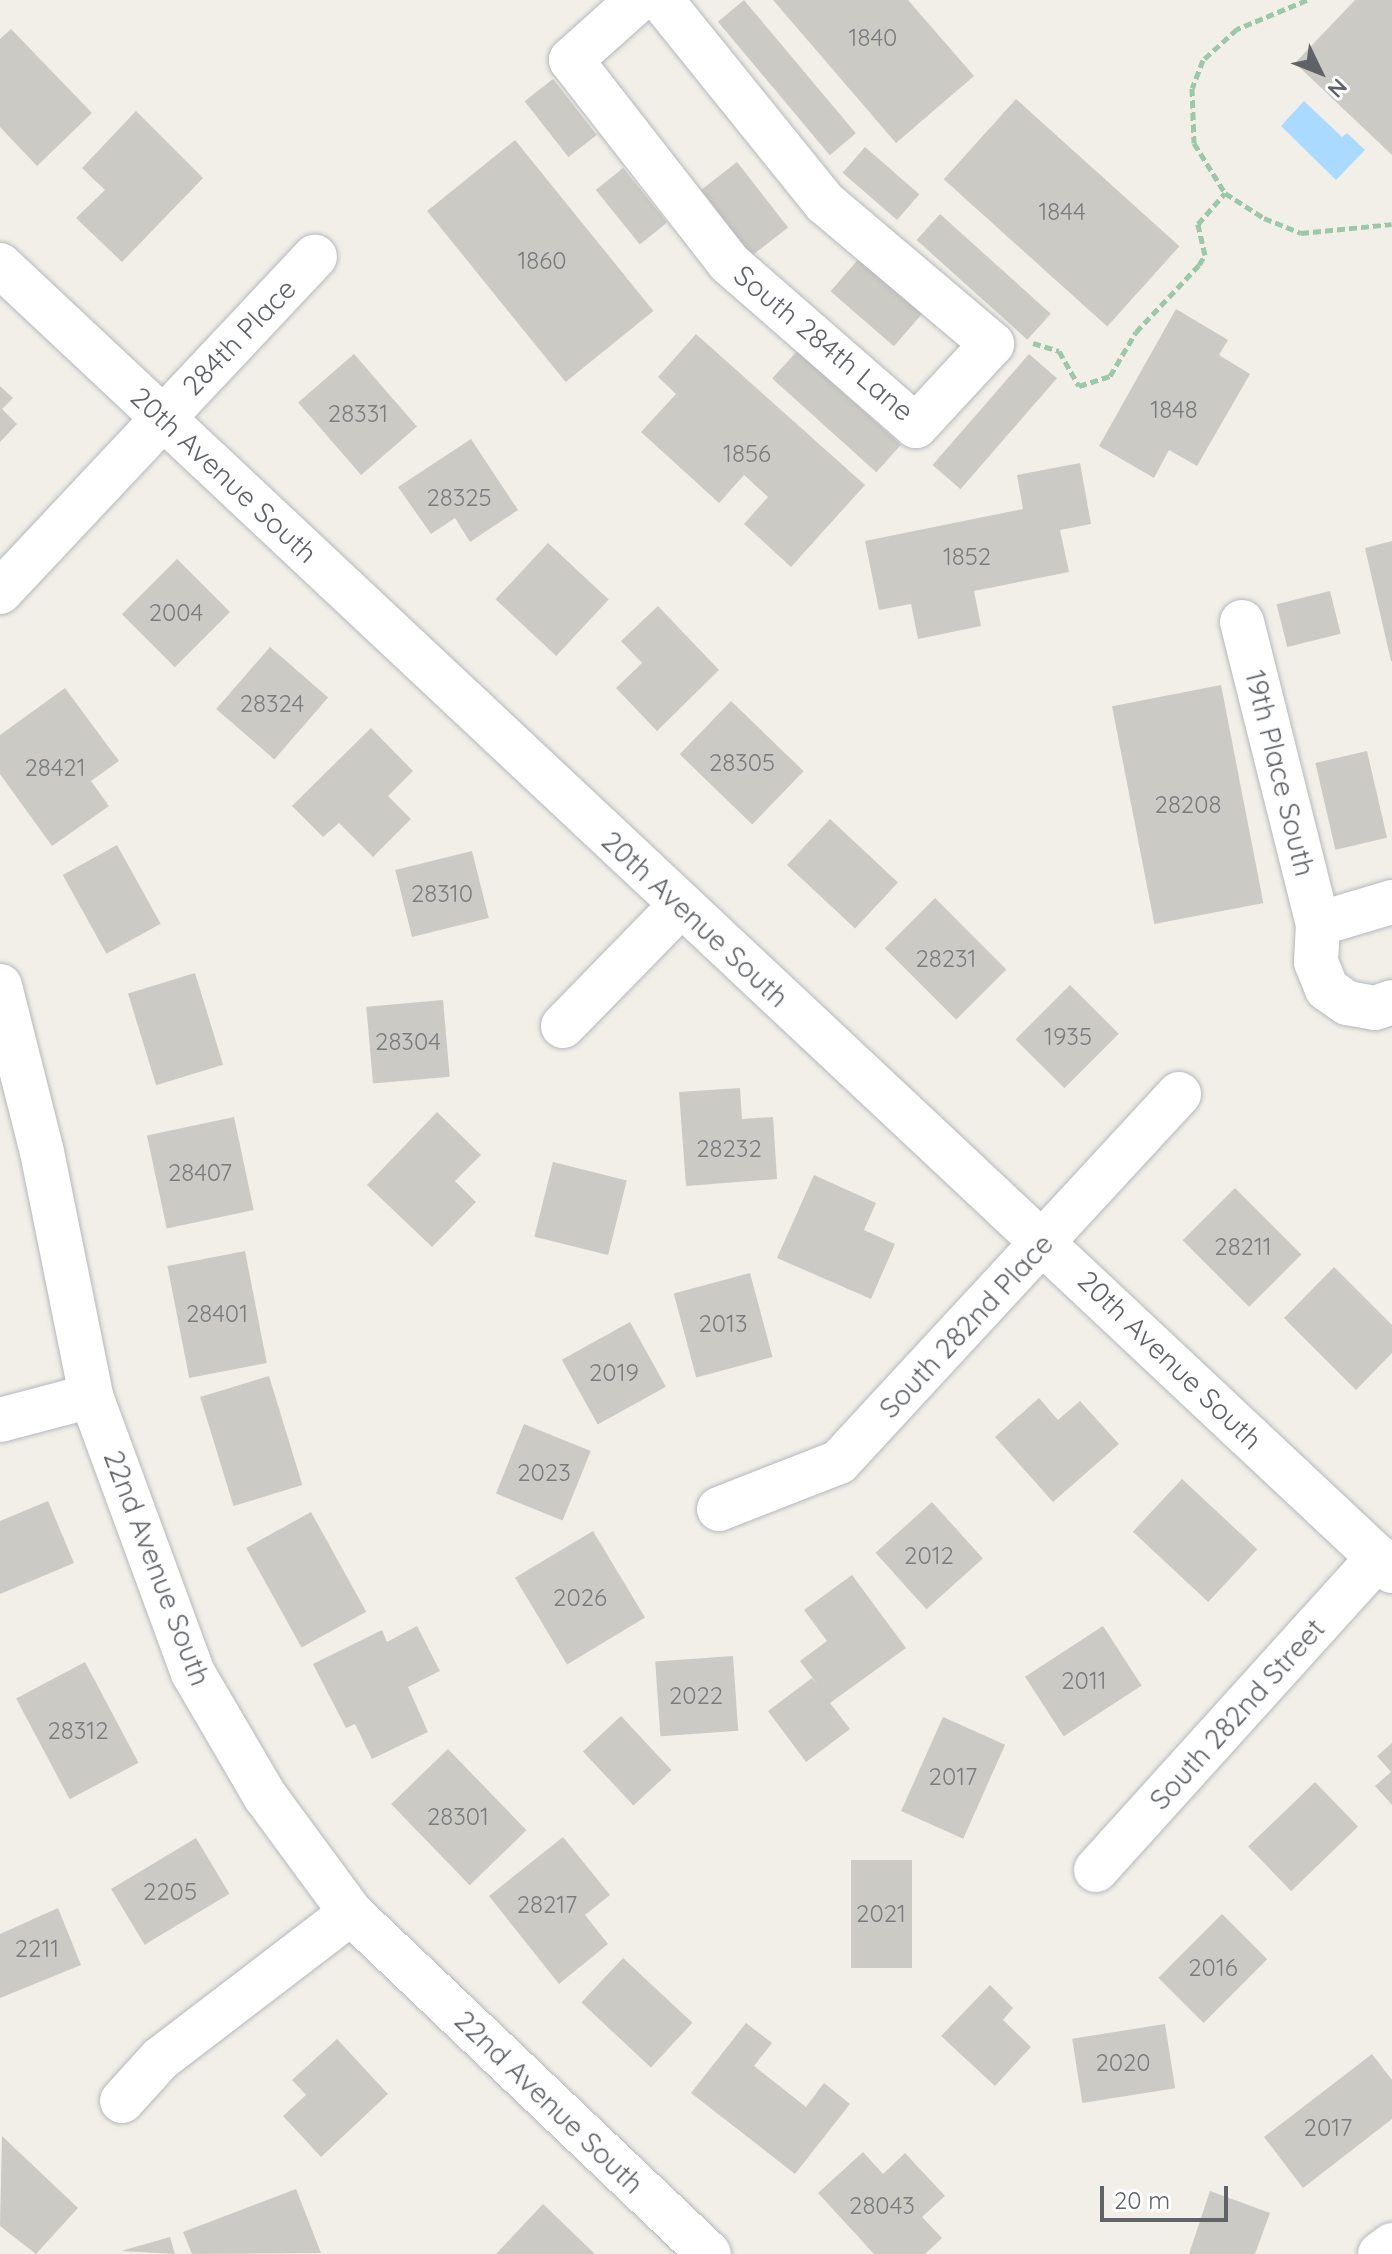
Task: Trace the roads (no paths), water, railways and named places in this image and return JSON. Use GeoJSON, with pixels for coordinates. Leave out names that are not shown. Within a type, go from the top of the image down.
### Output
{"type":"FeatureCollection","features":[{"type":"Feature","properties":{"kind":"street","name":"South 284th Lane"},"geometry":{"type":"LineString","coordinates":[[638,0],[571,60],[729,263],[916,426],[992,344],[825,203],[661,0]]}},
{"type":"Feature","properties":{"kind":"street","name":"284th Place"},"geometry":{"type":"LineString","coordinates":[[0,592],[315,257]]}},
{"type":"Feature","properties":{"kind":"street","name":"20th Avenue South"},"geometry":{"type":"LineString","coordinates":[[0,265],[679,907],[1045,1241],[1385,1565]]}},
{"type":"Feature","properties":{"kind":"street","name":"19th Place South"},"geometry":{"type":"LineString","coordinates":[[1242,622],[1318,924]]}},
{"type":"Feature","properties":{"kind":"street"},"geometry":{"type":"LineString","coordinates":[[1392,902],[1318,924],[1316,962],[1327,989],[1347,1003],[1375,1008],[1392,1002]]}},
{"type":"Feature","properties":{"kind":"street"},"geometry":{"type":"LineString","coordinates":[[563,1026],[679,907]]}},
{"type":"Feature","properties":{"kind":"street","name":"22nd Avenue South"},"geometry":{"type":"LineString","coordinates":[[0,986],[39,1138],[91,1396],[193,1673],[265,1796],[351,1913],[709,2254]]}},
{"type":"Feature","properties":{"kind":"street","name":"South 282nd Place"},"geometry":{"type":"LineString","coordinates":[[719,1509],[839,1462],[1179,1094]]}},
{"type":"Feature","properties":{"kind":"street"},"geometry":{"type":"LineString","coordinates":[[0,1420],[91,1396]]}},
{"type":"Feature","properties":{"kind":"street","name":"South 282nd Street"},"geometry":{"type":"LineString","coordinates":[[1096,1870],[1385,1565]]}},
{"type":"Feature","properties":{"kind":"street"},"geometry":{"type":"LineString","coordinates":[[122,2101],[160,2059],[351,1913]]}},
{"type":"Feature","properties":{"kind":"street"},"geometry":{"type":"LineString","coordinates":[[1380,2254],[1392,2245]]}},
{"type":"Feature","properties":{"kind":"water"},"geometry":{"type":"Polygon","coordinates":[[[1304,101],[1342,137],[1347,133],[1365,150],[1336,180],[1281,126],[1304,101]]]}}]}
